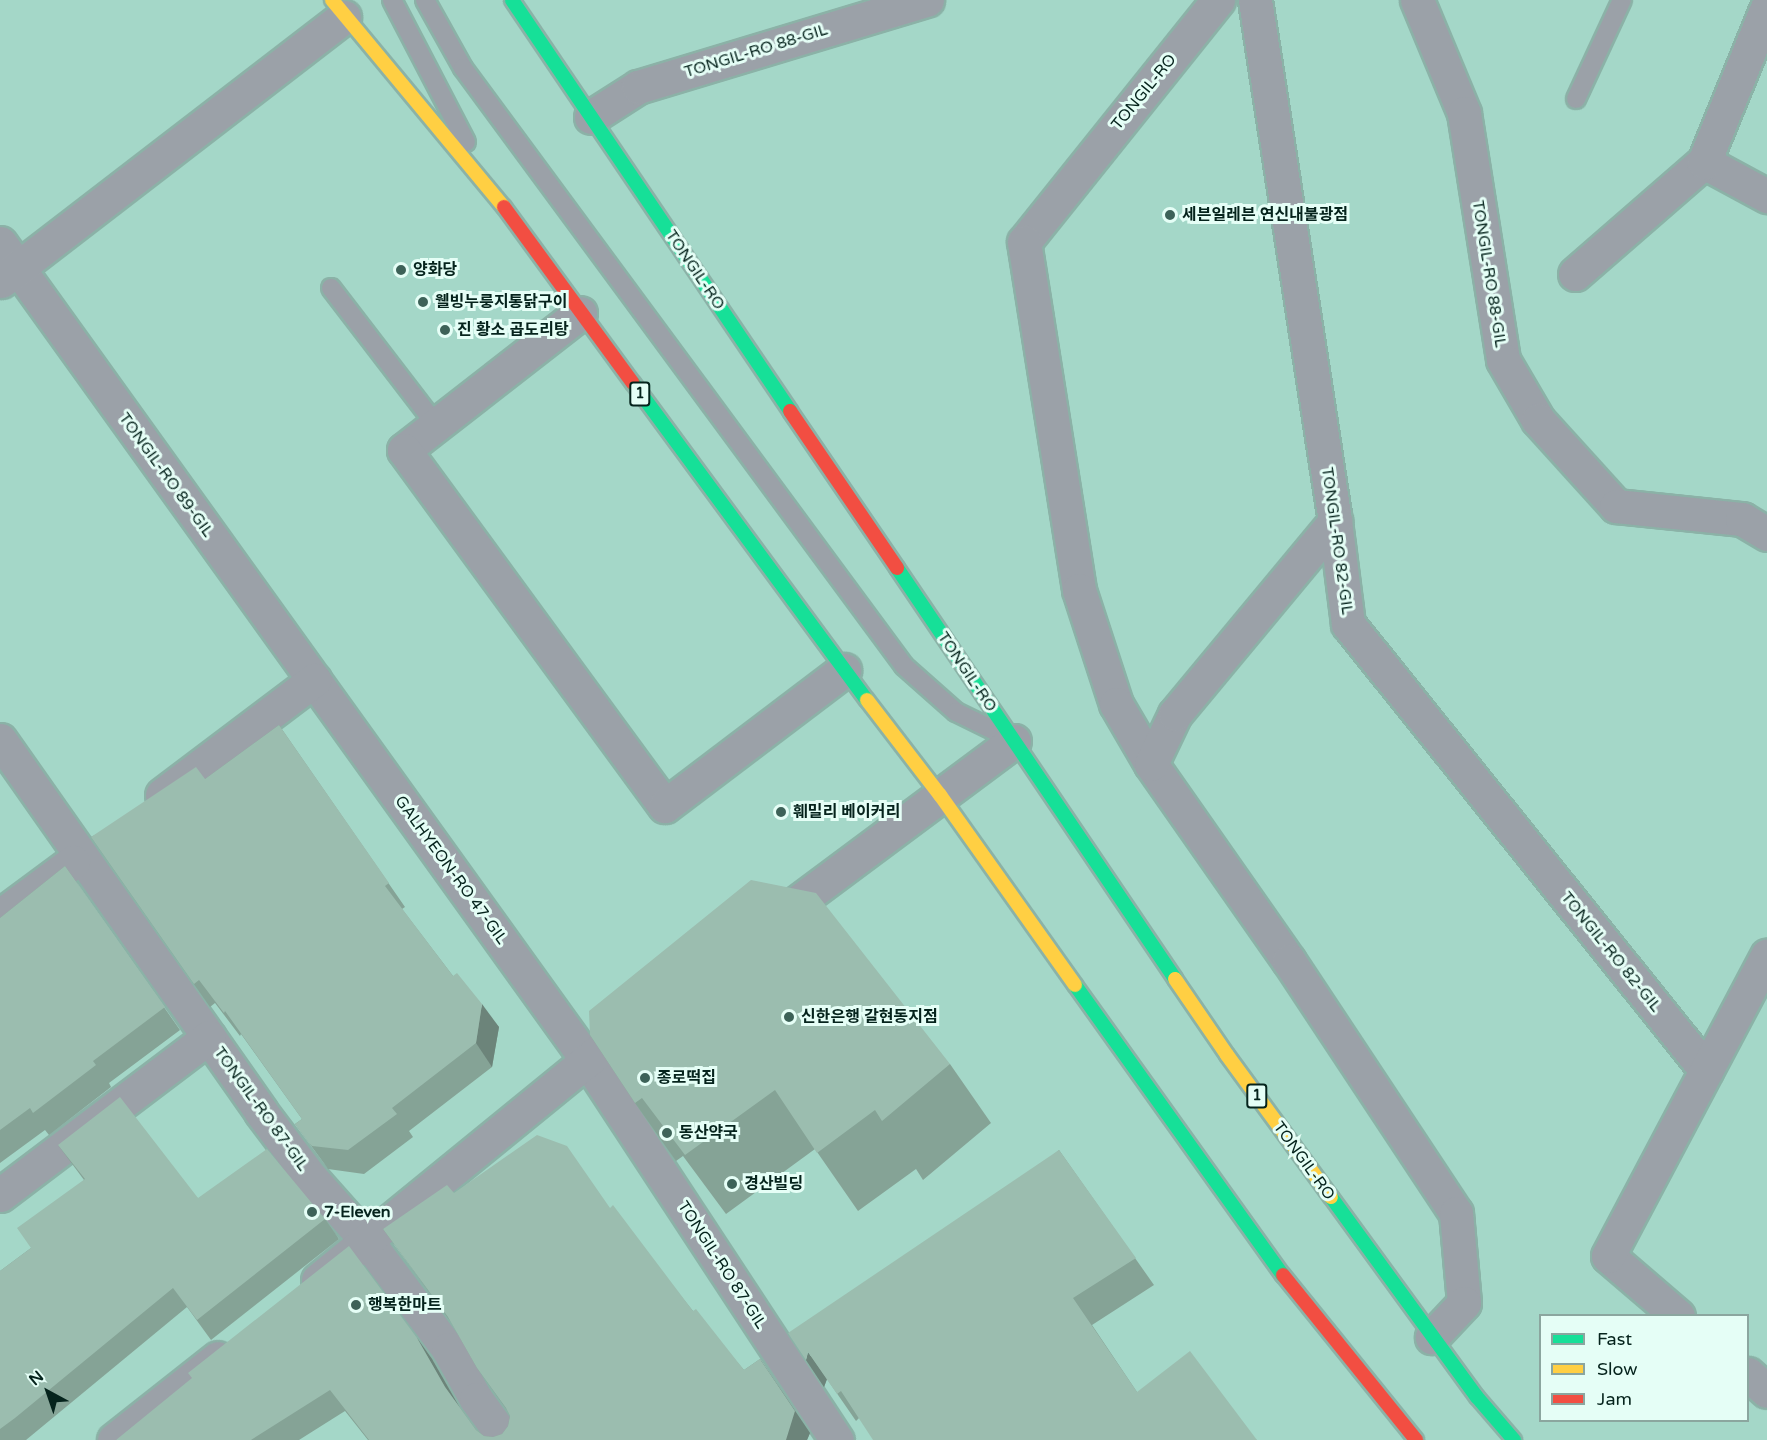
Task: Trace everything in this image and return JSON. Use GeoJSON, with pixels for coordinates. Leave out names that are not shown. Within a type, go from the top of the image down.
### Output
{"type":"FeatureCollection","features":[{"type":"Feature","properties":{"kind":"main road","name":"TONGIL-RO"},"geometry":{"type":"LineString","coordinates":[[512,0],[1227,1055],[1432,1337],[1477,1397],[1514,1440]]}},
{"type":"Feature","properties":{"kind":"main road","name":"1"},"geometry":{"type":"LineString","coordinates":[[338,8],[486,182],[844,670],[940,795],[1262,1248],[1416,1440]]}},
{"type":"Feature","properties":{"kind":"street","name":"TONGIL-RO 88-GIL"},"geometry":{"type":"LineString","coordinates":[[591,117],[638,87],[927,0]]}},
{"type":"Feature","properties":{"kind":"street","name":"TONGIL-RO"},"geometry":{"type":"LineString","coordinates":[[1218,0],[1024,242],[1078,590],[1116,704],[1151,764],[1289,962],[1456,1213],[1464,1304],[1432,1337]]}},
{"type":"Feature","properties":{"kind":"street","name":"TONGIL-RO 82-GIL"},"geometry":{"type":"LineString","coordinates":[[1255,0],[1335,521],[1348,624],[1706,1070]]}},
{"type":"Feature","properties":{"kind":"street","name":"TONGIL-RO 88-GIL"},"geometry":{"type":"LineString","coordinates":[[1417,0],[1464,113],[1503,360],[1538,420],[1616,507],[1742,519],[1767,534]]}},
{"type":"Feature","properties":{"kind":"street","name":"TONGIL-RO 89-GIL"},"geometry":{"type":"LineString","coordinates":[[315,680],[6,265],[338,8]]}},
{"type":"Feature","properties":{"kind":"street"},"geometry":{"type":"LineString","coordinates":[[1575,274],[1704,162],[1767,8]]}},
{"type":"Feature","properties":{"kind":"street"},"geometry":{"type":"LineString","coordinates":[[1704,162],[1767,196]]}},
{"type":"Feature","properties":{"kind":"street"},"geometry":{"type":"LineString","coordinates":[[580,313],[404,450],[665,806],[844,670]]}},
{"type":"Feature","properties":{"kind":"street"},"geometry":{"type":"LineString","coordinates":[[1151,764],[1175,714],[1335,521]]}},
{"type":"Feature","properties":{"kind":"street"},"geometry":{"type":"LineString","coordinates":[[137,814],[315,680]]}},
{"type":"Feature","properties":{"kind":"street","name":"GALHYEON-RO 47-GIL"},"geometry":{"type":"LineString","coordinates":[[315,680],[587,1060]]}},
{"type":"Feature","properties":{"kind":"street"},"geometry":{"type":"LineString","coordinates":[[0,740],[209,1037]]}},
{"type":"Feature","properties":{"kind":"street"},"geometry":{"type":"LineString","coordinates":[[749,938],[1014,741]]}},
{"type":"Feature","properties":{"kind":"street"},"geometry":{"type":"LineString","coordinates":[[0,916],[109,835]]}},
{"type":"Feature","properties":{"kind":"street"},"geometry":{"type":"LineString","coordinates":[[1676,1314],[1608,1256],[1767,956]]}},
{"type":"Feature","properties":{"kind":"street"},"geometry":{"type":"LineString","coordinates":[[292,1300],[625,1031]]}},
{"type":"Feature","properties":{"kind":"street","name":"TONGIL-RO 87-GIL"},"geometry":{"type":"LineString","coordinates":[[0,1195],[209,1037],[311,1178],[367,1241],[448,1349],[476,1399],[504,1439]]}},
{"type":"Feature","properties":{"kind":"street","name":"TONGIL-RO 87-GIL"},"geometry":{"type":"LineString","coordinates":[[587,1060],[837,1440]]}},
{"type":"Feature","properties":{"kind":"street"},"geometry":{"type":"LineString","coordinates":[[114,1440],[245,1337]]}},
{"type":"Feature","properties":{"kind":"street"},"geometry":{"type":"LineString","coordinates":[[1749,1375],[1767,1391]]}},
{"type":"Feature","properties":{"kind":"lane"},"geometry":{"type":"LineString","coordinates":[[392,0],[430,68],[486,182]]}},
{"type":"Feature","properties":{"kind":"lane"},"geometry":{"type":"LineString","coordinates":[[425,0],[463,68],[904,666],[956,712],[1014,741]]}},
{"type":"Feature","properties":{"kind":"lane"},"geometry":{"type":"LineString","coordinates":[[1576,99],[1622,0]]}},
{"type":"Feature","properties":{"kind":"lane"},"geometry":{"type":"LineString","coordinates":[[331,288],[437,426]]}},
{"type":"Feature","properties":{"kind":"building"},"geometry":{"type":"Polygon","coordinates":[[[279,725],[389,883],[385,886],[453,976],[457,973],[482,1004],[476,1043],[392,1108],[397,1114],[348,1150],[312,1146],[309,1143],[295,1124],[302,1119],[225,1011],[224,1013],[199,980],[194,984],[91,837],[196,767],[205,779],[279,725]]]}},
{"type":"Feature","properties":{"kind":"building"},"geometry":{"type":"Polygon","coordinates":[[[65,866],[165,1007],[93,1061],[96,1065],[33,1113],[30,1108],[0,1130],[0,918],[65,866]]]}},
{"type":"Feature","properties":{"kind":"building"},"geometry":{"type":"Polygon","coordinates":[[[751,880],[816,893],[950,1064],[882,1121],[875,1110],[817,1153],[775,1090],[685,1155],[642,1098],[635,1103],[590,1035],[589,1011],[751,880]]]}},
{"type":"Feature","properties":{"kind":"building"},"geometry":{"type":"Polygon","coordinates":[[[120,1097],[198,1198],[267,1149],[325,1219],[197,1320],[173,1288],[0,1429],[0,1271],[31,1248],[17,1228],[85,1179],[58,1145],[120,1097]]]}},
{"type":"Feature","properties":{"kind":"building"},"geometry":{"type":"Polygon","coordinates":[[[537,1135],[567,1146],[610,1208],[613,1205],[693,1311],[696,1309],[744,1370],[760,1359],[795,1411],[786,1440],[369,1440],[330,1390],[251,1440],[116,1440],[192,1378],[188,1373],[349,1246],[417,1338],[445,1387],[476,1430],[484,1436],[493,1437],[502,1434],[508,1426],[510,1416],[506,1408],[477,1368],[448,1317],[383,1229],[447,1185],[454,1193],[537,1135]]]}},
{"type":"Feature","properties":{"kind":"building"},"geometry":{"type":"Polygon","coordinates":[[[1059,1150],[1136,1258],[1073,1298],[1137,1392],[1190,1351],[1257,1440],[873,1440],[841,1391],[837,1394],[808,1352],[806,1360],[788,1333],[1059,1150]]]}},
{"type":"Feature","properties":{"kind":"traffic: fast"},"geometry":{"type":"LineString","coordinates":[[512,0],[790,411]]}},
{"type":"Feature","properties":{"kind":"traffic: fast"},"geometry":{"type":"LineString","coordinates":[[633,383],[867,700]]}},
{"type":"Feature","properties":{"kind":"traffic: fast"},"geometry":{"type":"LineString","coordinates":[[897,568],[1175,979]]}},
{"type":"Feature","properties":{"kind":"traffic: fast"},"geometry":{"type":"LineString","coordinates":[[1075,985],[1283,1275]]}},
{"type":"Feature","properties":{"kind":"traffic: fast"},"geometry":{"type":"LineString","coordinates":[[1331,1197],[1477,1397],[1514,1440]]}},
{"type":"Feature","properties":{"kind":"traffic: slow"},"geometry":{"type":"LineString","coordinates":[[332,0],[504,207]]}},
{"type":"Feature","properties":{"kind":"traffic: slow"},"geometry":{"type":"LineString","coordinates":[[867,700],[940,795],[1075,985]]}},
{"type":"Feature","properties":{"kind":"traffic: slow"},"geometry":{"type":"LineString","coordinates":[[1175,979],[1227,1055],[1331,1197]]}},
{"type":"Feature","properties":{"kind":"traffic: jam"},"geometry":{"type":"LineString","coordinates":[[504,207],[633,383]]}},
{"type":"Feature","properties":{"kind":"traffic: jam"},"geometry":{"type":"LineString","coordinates":[[790,411],[897,568]]}},
{"type":"Feature","properties":{"kind":"traffic: jam"},"geometry":{"type":"LineString","coordinates":[[1283,1275],[1416,1440]]}},
{"type":"Feature","properties":{"kind":"place","name":"세븐일레븐 연신내불광점"},"geometry":{"type":"Point","coordinates":[1170,215]}},
{"type":"Feature","properties":{"kind":"place","name":"양화당"},"geometry":{"type":"Point","coordinates":[401,270]}},
{"type":"Feature","properties":{"kind":"place","name":"웰빙누룽지통닭구이"},"geometry":{"type":"Point","coordinates":[423,302]}},
{"type":"Feature","properties":{"kind":"place","name":"진 황소 곱도리탕"},"geometry":{"type":"Point","coordinates":[445,330]}},
{"type":"Feature","properties":{"kind":"place","name":"훼밀리 베이커리"},"geometry":{"type":"Point","coordinates":[781,812]}},
{"type":"Feature","properties":{"kind":"place","name":"신한은행 갈현동지점"},"geometry":{"type":"Point","coordinates":[789,1017]}},
{"type":"Feature","properties":{"kind":"place","name":"종로떡집"},"geometry":{"type":"Point","coordinates":[645,1078]}},
{"type":"Feature","properties":{"kind":"place","name":"동산약국"},"geometry":{"type":"Point","coordinates":[667,1133]}},
{"type":"Feature","properties":{"kind":"place","name":"경산빌딩"},"geometry":{"type":"Point","coordinates":[732,1184]}},
{"type":"Feature","properties":{"kind":"place","name":"7-Eleven"},"geometry":{"type":"Point","coordinates":[312,1212]}},
{"type":"Feature","properties":{"kind":"place","name":"행복한마트"},"geometry":{"type":"Point","coordinates":[356,1305]}}]}
